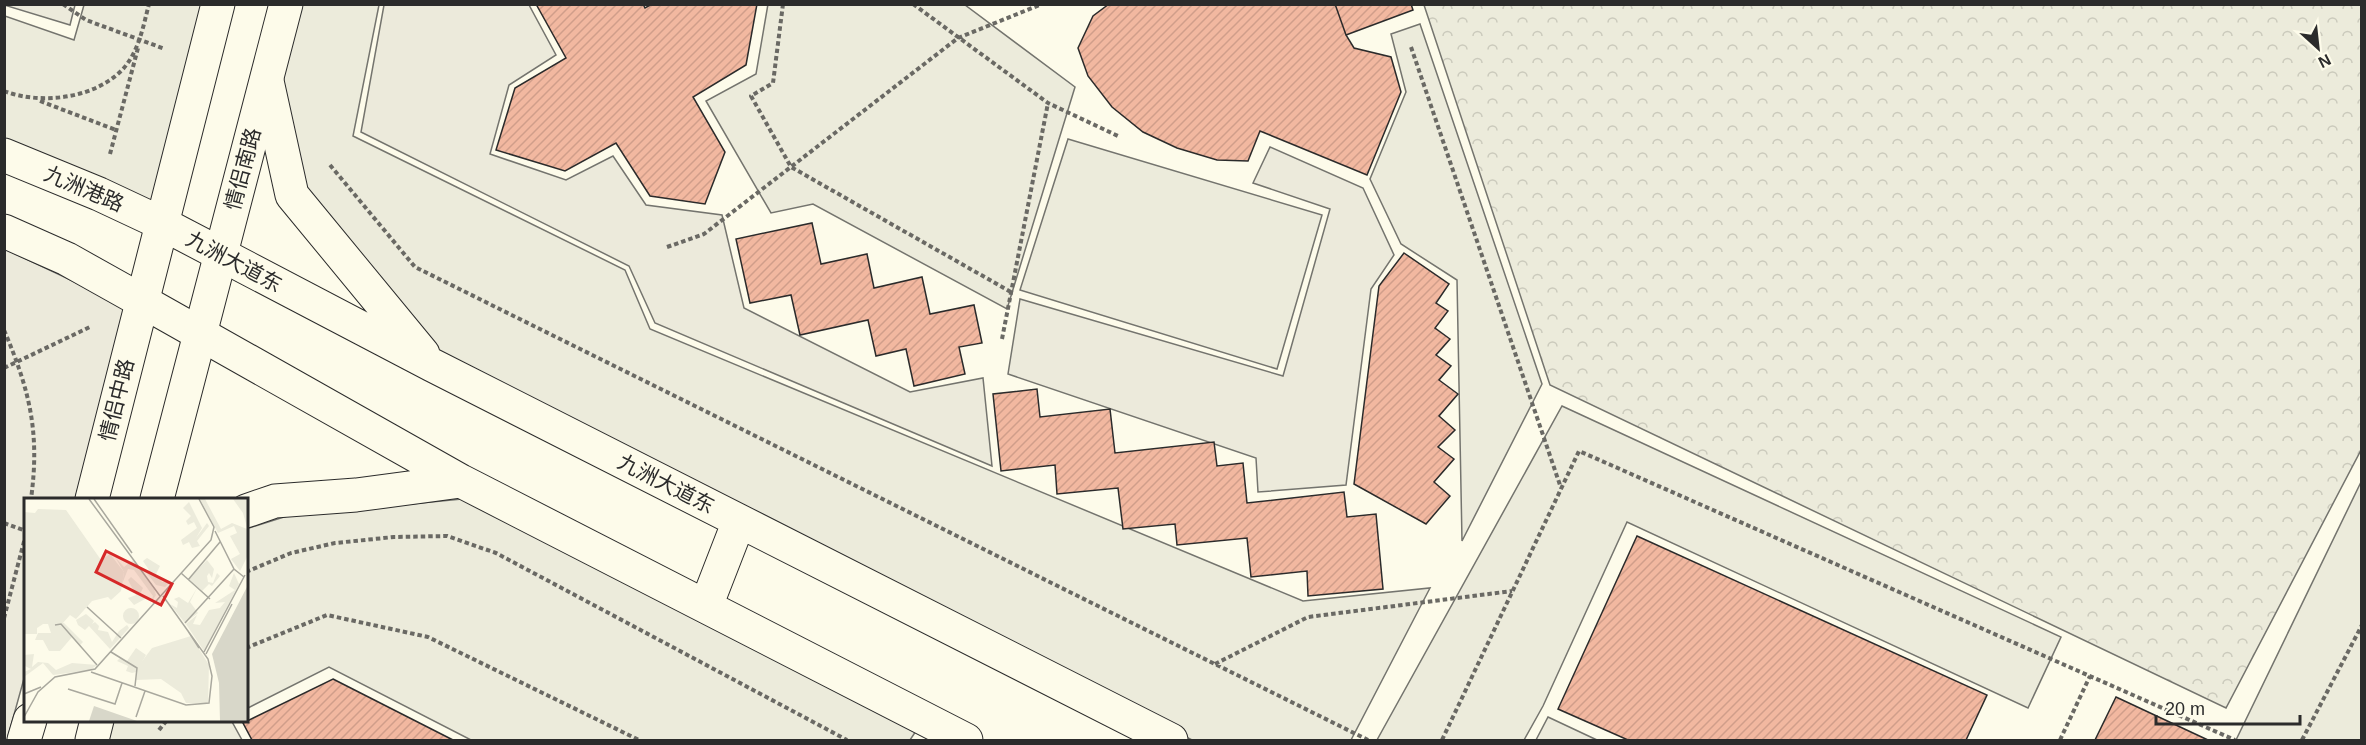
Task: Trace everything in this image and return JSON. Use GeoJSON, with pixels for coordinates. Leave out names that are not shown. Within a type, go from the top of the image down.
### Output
{"type":"FeatureCollection","features":[{"type":"Feature","properties":{"kind":"main road"},"geometry":{"type":"LineString","coordinates":[[142,302],[218,4]]}},
{"type":"Feature","properties":{"kind":"main road","name":"情侣南路"},"geometry":{"type":"LineString","coordinates":[[201,334],[286,4]]}},
{"type":"Feature","properties":{"kind":"main road"},"geometry":{"type":"LineString","coordinates":[[267,81],[292,195],[432,365]]}},
{"type":"Feature","properties":{"kind":"main road","name":"九洲港路"},"geometry":{"type":"LineString","coordinates":[[4,155],[99,194],[163,224]]}},
{"type":"Feature","properties":{"kind":"main road","name":"九洲大道东"},"geometry":{"type":"LineString","coordinates":[[163,224],[432,365],[1171,741]]}},
{"type":"Feature","properties":{"kind":"main road"},"geometry":{"type":"LineString","coordinates":[[4,231],[67,259],[461,481],[966,741]]}},
{"type":"Feature","properties":{"kind":"main road","name":"情侣中路"},"geometry":{"type":"LineString","coordinates":[[92,498],[142,302]]}},
{"type":"Feature","properties":{"kind":"main road"},"geometry":{"type":"LineString","coordinates":[[157,498],[201,334]]}},
{"type":"Feature","properties":{"kind":"main road"},"geometry":{"type":"LineString","coordinates":[[248,511],[275,501],[356,495],[461,481]]}},
{"type":"Feature","properties":{"kind":"main road"},"geometry":{"type":"LineString","coordinates":[[706,606],[739,521]]}},
{"type":"Feature","properties":{"kind":"main road"},"geometry":{"type":"LineString","coordinates":[[24,741],[30,721]]}},
{"type":"Feature","properties":{"kind":"main road"},"geometry":{"type":"LineString","coordinates":[[92,741],[98,721]]}},
{"type":"Feature","properties":{"kind":"path"},"geometry":{"type":"LineString","coordinates":[[63,4],[86,20],[140,41],[203,61]]}},
{"type":"Feature","properties":{"kind":"path"},"geometry":{"type":"LineString","coordinates":[[99,194],[149,4]]}},
{"type":"Feature","properties":{"kind":"path"},"geometry":{"type":"LineString","coordinates":[[783,4],[773,83],[751,96],[790,168],[1011,292]]}},
{"type":"Feature","properties":{"kind":"path"},"geometry":{"type":"LineString","coordinates":[[913,4],[1048,103],[1118,136]]}},
{"type":"Feature","properties":{"kind":"path"},"geometry":{"type":"LineString","coordinates":[[667,247],[704,234],[958,38],[1042,4]]}},
{"type":"Feature","properties":{"kind":"path"},"geometry":{"type":"LineString","coordinates":[[36,100],[62,98],[84,92],[108,81],[123,69],[140,41]]}},
{"type":"Feature","properties":{"kind":"path"},"geometry":{"type":"LineString","coordinates":[[1411,47],[1561,489]]}},
{"type":"Feature","properties":{"kind":"path"},"geometry":{"type":"LineString","coordinates":[[4,91],[36,100],[116,130]]}},
{"type":"Feature","properties":{"kind":"path"},"geometry":{"type":"LineString","coordinates":[[1002,339],[1048,103]]}},
{"type":"Feature","properties":{"kind":"path"},"geometry":{"type":"LineString","coordinates":[[328,163],[415,267],[1368,741]]}},
{"type":"Feature","properties":{"kind":"path"},"geometry":{"type":"LineString","coordinates":[[4,368],[142,302]]}},
{"type":"Feature","properties":{"kind":"path"},"geometry":{"type":"LineString","coordinates":[[4,330],[18,362],[34,424],[36,464],[31,498]]}},
{"type":"Feature","properties":{"kind":"path"},"geometry":{"type":"LineString","coordinates":[[1442,741],[1579,450],[2235,741]]}},
{"type":"Feature","properties":{"kind":"path"},"geometry":{"type":"LineString","coordinates":[[4,523],[24,531]]}},
{"type":"Feature","properties":{"kind":"path"},"geometry":{"type":"LineString","coordinates":[[248,571],[291,554],[336,543],[394,537],[447,536],[496,553],[848,741]]}},
{"type":"Feature","properties":{"kind":"path"},"geometry":{"type":"LineString","coordinates":[[4,618],[24,540]]}},
{"type":"Feature","properties":{"kind":"path"},"geometry":{"type":"LineString","coordinates":[[1215,664],[1308,617],[1513,591]]}},
{"type":"Feature","properties":{"kind":"path"},"geometry":{"type":"LineString","coordinates":[[248,647],[327,615],[428,637],[639,741]]}},
{"type":"Feature","properties":{"kind":"path"},"geometry":{"type":"LineString","coordinates":[[2302,741],[2361,625]]}},
{"type":"Feature","properties":{"kind":"path"},"geometry":{"type":"LineString","coordinates":[[2060,741],[2090,676]]}},
{"type":"Feature","properties":{"kind":"path"},"geometry":{"type":"LineString","coordinates":[[159,730],[166,721]]}},
{"type":"Feature","properties":{"kind":"green space"},"geometry":{"type":"Polygon","coordinates":[[[768,4],[965,5],[1075,87],[1007,309],[813,204],[771,213],[706,101],[756,74],[768,4]]]}},
{"type":"Feature","properties":{"kind":"green space"},"geometry":{"type":"Polygon","coordinates":[[[84,5],[209,5],[156,211],[5,149],[5,16],[74,40],[84,5]]]}},
{"type":"Feature","properties":{"kind":"green space"},"geometry":{"type":"Polygon","coordinates":[[[300,5],[379,5],[353,136],[625,270],[650,329],[1303,601],[1430,588],[1351,740],[1192,740],[439,356],[300,187],[280,77],[300,5]]]}},
{"type":"Feature","properties":{"kind":"green space"},"geometry":{"type":"Polygon","coordinates":[[[1424,5],[2361,5],[2361,450],[2226,708],[1550,385],[1424,5]]]}},
{"type":"Feature","properties":{"kind":"green space"},"geometry":{"type":"Polygon","coordinates":[[[1420,24],[1542,384],[1462,541],[1457,280],[1401,244],[1370,179],[1406,92],[1391,34],[1420,24]]]}},
{"type":"Feature","properties":{"kind":"green space"},"geometry":{"type":"Polygon","coordinates":[[[1068,139],[1322,215],[1277,369],[1020,290],[1068,139]]]}},
{"type":"Feature","properties":{"kind":"green space"},"geometry":{"type":"Polygon","coordinates":[[[1562,406],[2061,637],[2028,708],[1627,522],[1543,706],[1524,740],[1377,740],[1562,406]]]}},
{"type":"Feature","properties":{"kind":"green space"},"geometry":{"type":"Polygon","coordinates":[[[2361,482],[2361,740],[2236,740],[2361,482]]]}},
{"type":"Feature","properties":{"kind":"green space"},"geometry":{"type":"Polygon","coordinates":[[[462,499],[916,731],[910,740],[471,740],[329,667],[248,708],[248,528],[287,516],[462,499]]]}},
{"type":"Feature","properties":{"kind":"green space"},"geometry":{"type":"Polygon","coordinates":[[[109,721],[232,721],[242,740],[104,740],[109,721]]]}},
{"type":"Feature","properties":{"kind":"shaded area"},"geometry":{"type":"Polygon","coordinates":[[[5,4],[75,5],[70,25],[5,4]]]}},
{"type":"Feature","properties":{"kind":"shaded area"},"geometry":{"type":"Polygon","coordinates":[[[384,5],[529,5],[556,55],[509,85],[490,154],[566,180],[613,156],[646,205],[722,215],[744,308],[910,392],[983,378],[992,466],[655,323],[629,266],[361,132],[384,5]]]}},
{"type":"Feature","properties":{"kind":"shaded area"},"geometry":{"type":"Polygon","coordinates":[[[1270,147],[1363,188],[1394,255],[1371,289],[1346,485],[1258,492],[1256,458],[1008,374],[1020,299],[1283,376],[1330,209],[1253,183],[1270,147]]]}},
{"type":"Feature","properties":{"kind":"shaded area"},"geometry":{"type":"Polygon","coordinates":[[[5,249],[130,308],[75,498],[24,498],[24,679],[7,740],[5,740],[5,249]]]}},
{"type":"Feature","properties":{"kind":"shaded area"},"geometry":{"type":"Polygon","coordinates":[[[1548,717],[1597,740],[1536,740],[1548,717]]]}},
{"type":"Feature","properties":{"kind":"building"},"geometry":{"type":"Polygon","coordinates":[[[536,4],[643,4],[645,8],[652,4],[757,4],[746,65],[693,97],[725,152],[705,204],[650,196],[616,143],[565,171],[496,150],[515,88],[566,58],[536,4]]]}},
{"type":"Feature","properties":{"kind":"building"},"geometry":{"type":"Polygon","coordinates":[[[1109,4],[1335,4],[1346,35],[1354,48],[1391,57],[1401,92],[1367,175],[1260,131],[1248,161],[1217,160],[1177,148],[1143,132],[1112,107],[1088,76],[1078,48],[1093,16],[1109,4]]]}},
{"type":"Feature","properties":{"kind":"building"},"geometry":{"type":"Polygon","coordinates":[[[1335,4],[1411,4],[1413,10],[1346,35],[1335,4]]]}},
{"type":"Feature","properties":{"kind":"building"},"geometry":{"type":"Polygon","coordinates":[[[812,223],[821,264],[867,254],[874,288],[922,277],[930,314],[974,305],[982,343],[959,347],[965,374],[914,386],[906,349],[876,356],[868,320],[800,335],[791,295],[750,303],[736,239],[812,223]]]}},
{"type":"Feature","properties":{"kind":"building"},"geometry":{"type":"Polygon","coordinates":[[[1404,253],[1449,284],[1436,303],[1448,311],[1435,328],[1450,339],[1436,355],[1451,366],[1439,380],[1458,394],[1439,416],[1455,430],[1438,447],[1454,459],[1434,482],[1450,496],[1426,524],[1354,484],[1379,286],[1404,253]]]}},
{"type":"Feature","properties":{"kind":"building"},"geometry":{"type":"Polygon","coordinates":[[[1037,389],[1040,417],[1110,409],[1115,453],[1214,442],[1217,466],[1243,463],[1247,503],[1344,492],[1347,517],[1376,514],[1383,589],[1308,596],[1307,571],[1251,577],[1247,538],[1177,545],[1175,524],[1123,529],[1118,488],[1057,494],[1055,465],[1001,471],[993,394],[1037,389]]]}},
{"type":"Feature","properties":{"kind":"building"},"geometry":{"type":"Polygon","coordinates":[[[1637,536],[1987,695],[1966,740],[1628,740],[1558,709],[1637,536]]]}},
{"type":"Feature","properties":{"kind":"building"},"geometry":{"type":"Polygon","coordinates":[[[333,679],[453,740],[252,740],[243,723],[333,679]]]}},
{"type":"Feature","properties":{"kind":"building"},"geometry":{"type":"Polygon","coordinates":[[[2116,697],[2208,740],[2095,740],[2116,697]]]}}]}
